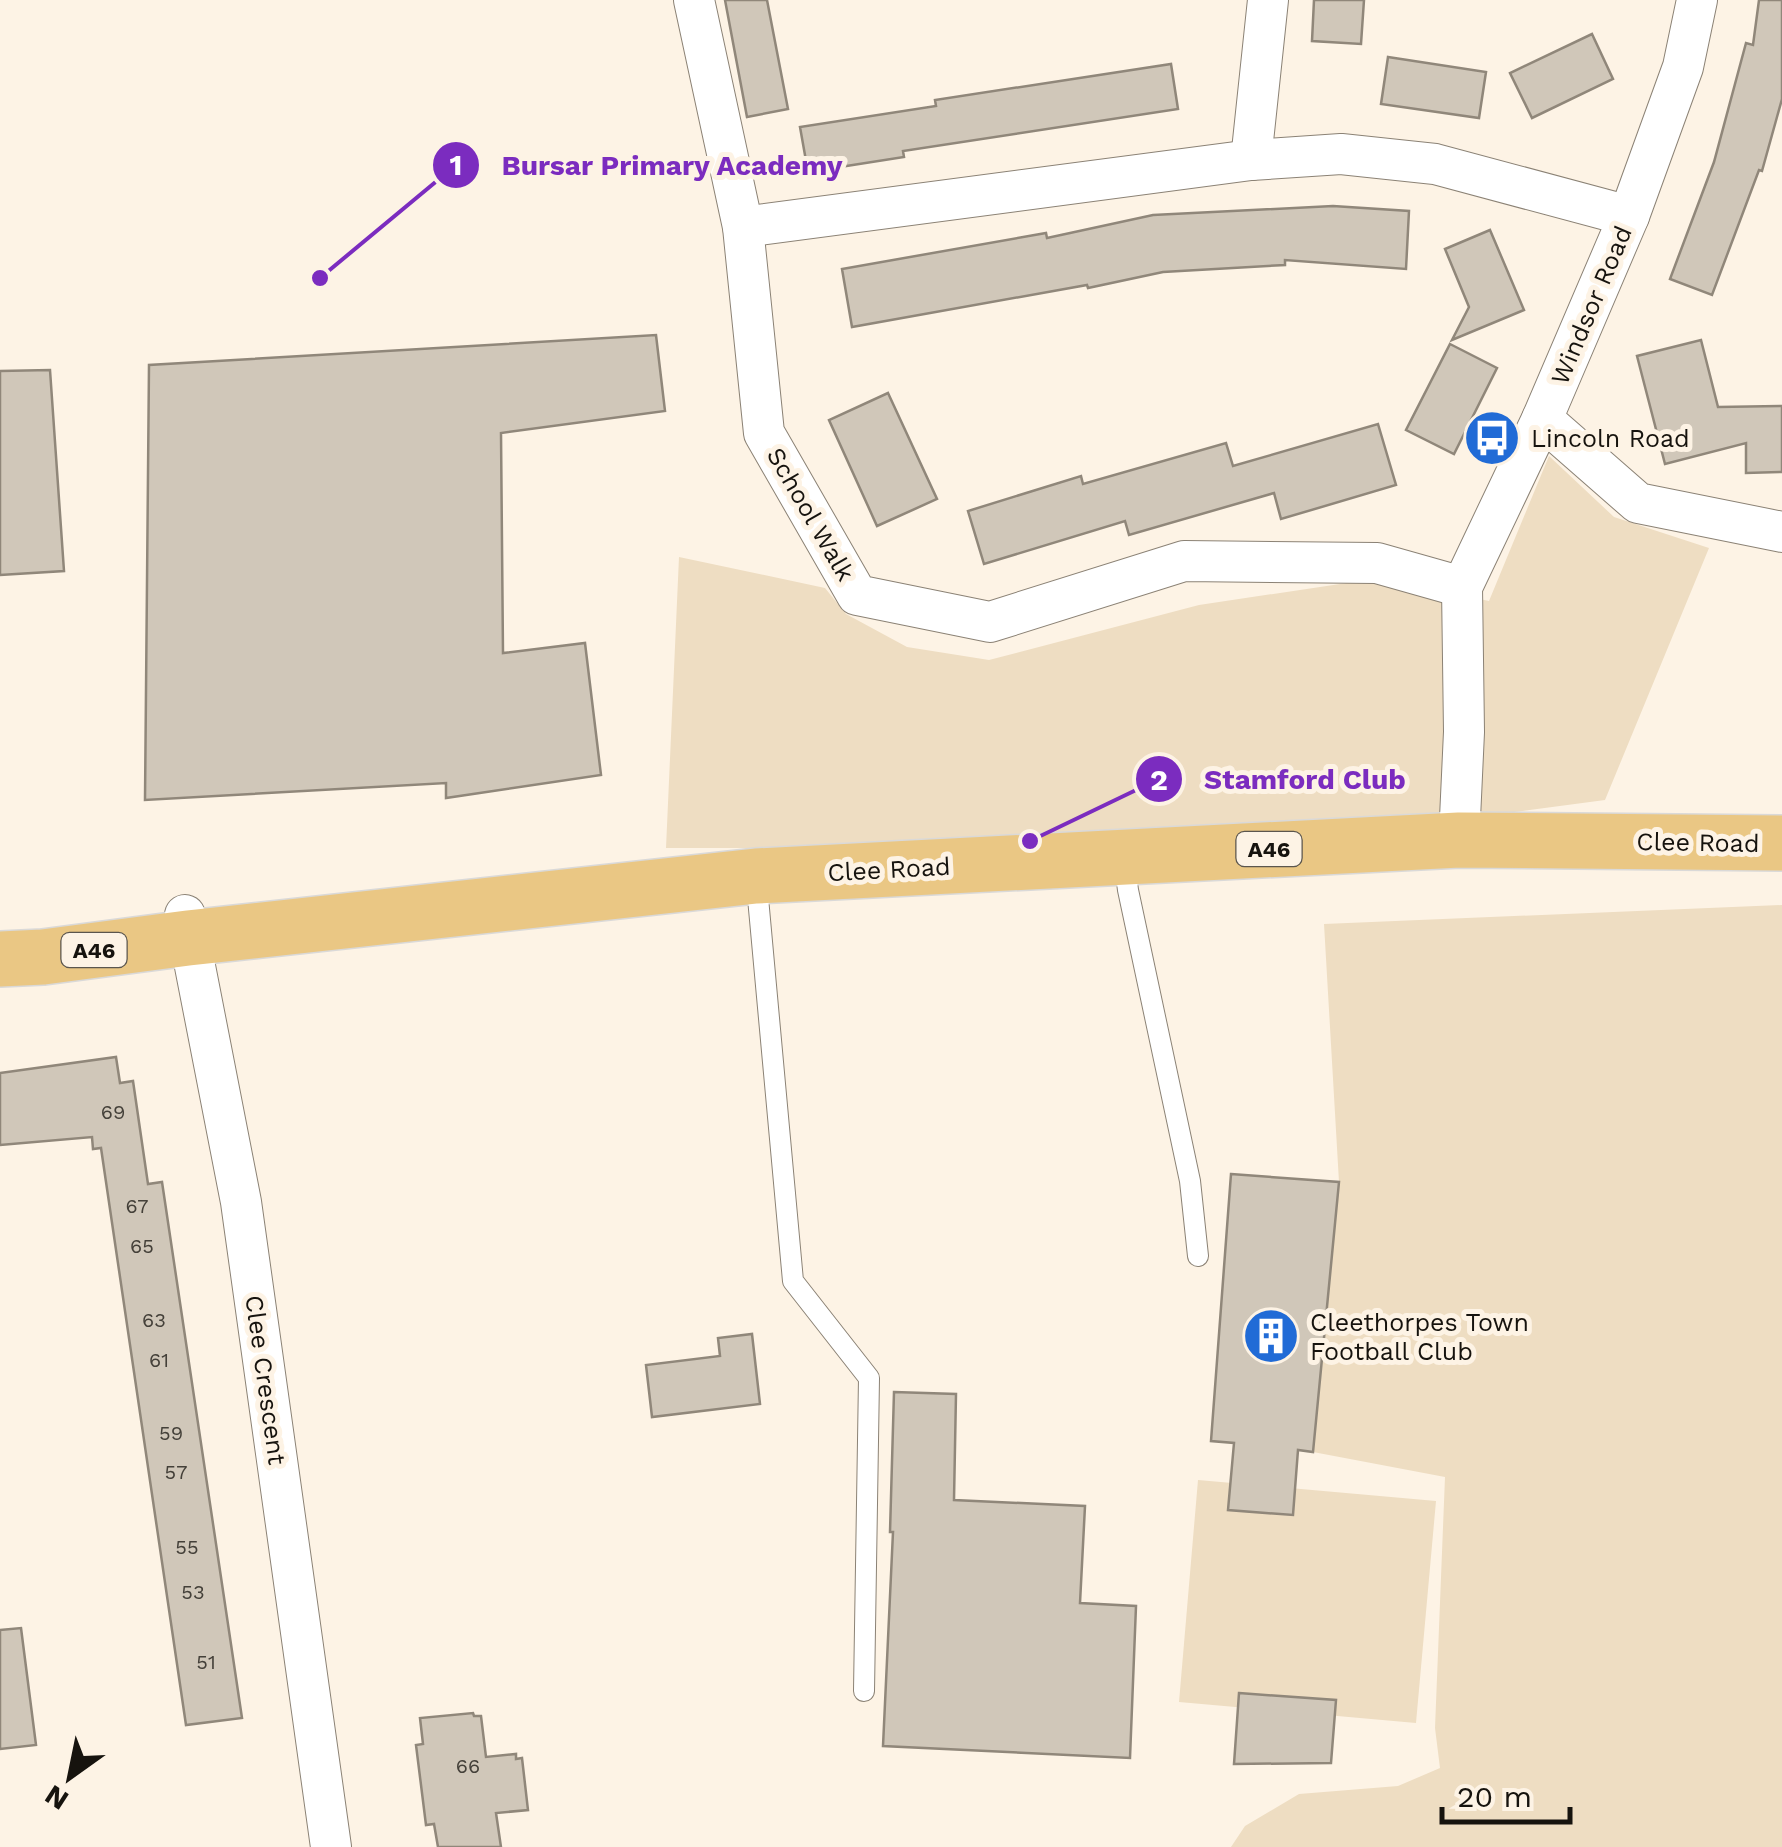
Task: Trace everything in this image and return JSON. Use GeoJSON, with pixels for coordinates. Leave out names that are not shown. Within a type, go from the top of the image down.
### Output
{"type":"FeatureCollection","features":[{"type":"Feature","properties":{"kind":"main road","name":"Clee Road"},"geometry":{"type":"LineString","coordinates":[[0,959],[42,957],[187,926],[756,876],[1460,840],[1782,843]]}},
{"type":"Feature","properties":{"kind":"street","name":"School Walk"},"geometry":{"type":"LineString","coordinates":[[694,0],[743,227],[764,433],[857,595],[990,622],[1184,561],[1376,563],[1462,587]]}},
{"type":"Feature","properties":{"kind":"street"},"geometry":{"type":"LineString","coordinates":[[1251,160],[1268,0]]}},
{"type":"Feature","properties":{"kind":"street","name":"Windsor Road"},"geometry":{"type":"LineString","coordinates":[[1460,840],[1464,732],[1462,587],[1542,420],[1628,216],[1683,66],[1697,0]]}},
{"type":"Feature","properties":{"kind":"street"},"geometry":{"type":"LineString","coordinates":[[743,227],[1251,160],[1340,154],[1435,164],[1628,216]]}},
{"type":"Feature","properties":{"kind":"street"},"geometry":{"type":"LineString","coordinates":[[1542,420],[1638,503],[1782,532]]}},
{"type":"Feature","properties":{"kind":"street","name":"Clee Crescent"},"geometry":{"type":"LineString","coordinates":[[187,926],[241,1202],[331,1847]]}},
{"type":"Feature","properties":{"kind":"lane"},"geometry":{"type":"LineString","coordinates":[[1124,857],[1190,1181],[1198,1256]]}},
{"type":"Feature","properties":{"kind":"lane"},"geometry":{"type":"LineString","coordinates":[[756,876],[793,1281],[869,1378],[864,1690]]}},
{"type":"Feature","properties":{"kind":"shaded area"},"geometry":{"type":"Polygon","coordinates":[[[1549,456],[1614,517],[1709,548],[1605,800],[1432,823],[769,848],[666,848],[679,557],[825,588],[846,614],[907,647],[989,660],[1199,605],[1380,578],[1489,601],[1549,456]]]}},
{"type":"Feature","properties":{"kind":"shaded area"},"geometry":{"type":"Polygon","coordinates":[[[1782,905],[1782,1847],[1231,1847],[1245,1826],[1299,1794],[1398,1786],[1440,1768],[1435,1728],[1445,1477],[1313,1452],[1339,1182],[1324,924],[1782,905]]]}},
{"type":"Feature","properties":{"kind":"shaded area"},"geometry":{"type":"Polygon","coordinates":[[[1198,1480],[1436,1501],[1416,1723],[1179,1702],[1198,1480]]]}},
{"type":"Feature","properties":{"kind":"building"},"geometry":{"type":"Polygon","coordinates":[[[725,0],[767,0],[788,109],[747,117],[725,0]]]}},
{"type":"Feature","properties":{"kind":"building"},"geometry":{"type":"Polygon","coordinates":[[[1314,0],[1364,0],[1361,44],[1312,41],[1314,0]]]}},
{"type":"Feature","properties":{"kind":"building"},"geometry":{"type":"Polygon","coordinates":[[[1759,0],[1782,0],[1782,99],[1762,171],[1759,170],[1712,295],[1670,279],[1714,162],[1746,43],[1753,45],[1759,0]]]}},
{"type":"Feature","properties":{"kind":"building"},"geometry":{"type":"Polygon","coordinates":[[[1592,34],[1613,79],[1532,118],[1510,73],[1592,34]]]}},
{"type":"Feature","properties":{"kind":"building"},"geometry":{"type":"Polygon","coordinates":[[[1388,57],[1486,72],[1479,118],[1381,104],[1388,57]]]}},
{"type":"Feature","properties":{"kind":"building"},"geometry":{"type":"Polygon","coordinates":[[[1171,64],[1178,109],[903,151],[904,157],[808,172],[800,127],[936,106],[935,100],[1171,64]]]}},
{"type":"Feature","properties":{"kind":"building"},"geometry":{"type":"Polygon","coordinates":[[[1333,206],[1409,211],[1406,269],[1285,260],[1285,265],[1163,272],[852,327],[842,269],[1046,233],[1047,238],[1153,215],[1333,206]]]}},
{"type":"Feature","properties":{"kind":"building"},"geometry":{"type":"Polygon","coordinates":[[[1490,230],[1524,310],[1452,340],[1469,307],[1445,249],[1490,230]]]}},
{"type":"Feature","properties":{"kind":"building"},"geometry":{"type":"Polygon","coordinates":[[[656,335],[665,411],[501,433],[503,653],[585,643],[601,775],[446,798],[446,783],[145,800],[149,365],[656,335]]]}},
{"type":"Feature","properties":{"kind":"building"},"geometry":{"type":"Polygon","coordinates":[[[1701,340],[1718,407],[1782,406],[1782,472],[1746,473],[1746,443],[1665,464],[1637,356],[1701,340]]]}},
{"type":"Feature","properties":{"kind":"building"},"geometry":{"type":"Polygon","coordinates":[[[1450,344],[1497,368],[1454,454],[1406,430],[1450,344]]]}},
{"type":"Feature","properties":{"kind":"building"},"geometry":{"type":"Polygon","coordinates":[[[50,370],[64,571],[0,575],[0,371],[50,370]]]}},
{"type":"Feature","properties":{"kind":"building"},"geometry":{"type":"Polygon","coordinates":[[[888,393],[937,499],[877,526],[829,420],[888,393]]]}},
{"type":"Feature","properties":{"kind":"building"},"geometry":{"type":"Polygon","coordinates":[[[1378,424],[1396,485],[1281,519],[1274,493],[1129,535],[1125,521],[984,564],[968,511],[1081,476],[1083,484],[1226,443],[1233,466],[1378,424]]]}},
{"type":"Feature","properties":{"kind":"building"},"geometry":{"type":"Polygon","coordinates":[[[116,1057],[120,1083],[133,1081],[148,1184],[162,1182],[242,1718],[186,1725],[101,1148],[93,1149],[92,1137],[0,1145],[0,1073],[116,1057]]]}},
{"type":"Feature","properties":{"kind":"building","name":"Cleethorpes Town Football Club"},"geometry":{"type":"Polygon","coordinates":[[[1231,1174],[1339,1182],[1313,1452],[1298,1450],[1293,1515],[1228,1510],[1234,1443],[1211,1441],[1231,1174]]]}},
{"type":"Feature","properties":{"kind":"building"},"geometry":{"type":"Polygon","coordinates":[[[752,1334],[760,1404],[652,1417],[646,1365],[720,1356],[718,1338],[752,1334]]]}},
{"type":"Feature","properties":{"kind":"building"},"geometry":{"type":"Polygon","coordinates":[[[894,1392],[956,1394],[954,1500],[1085,1506],[1080,1603],[1136,1606],[1130,1758],[883,1746],[893,1532],[894,1392]]]}},
{"type":"Feature","properties":{"kind":"building"},"geometry":{"type":"Polygon","coordinates":[[[21,1628],[36,1745],[0,1749],[0,1630],[21,1628]]]}},
{"type":"Feature","properties":{"kind":"building"},"geometry":{"type":"Polygon","coordinates":[[[1239,1693],[1336,1700],[1331,1763],[1234,1764],[1239,1693]]]}},
{"type":"Feature","properties":{"kind":"building"},"geometry":{"type":"Polygon","coordinates":[[[473,1713],[481,1716],[486,1757],[516,1754],[516,1759],[522,1758],[528,1810],[496,1813],[501,1847],[438,1847],[434,1824],[426,1825],[416,1745],[423,1744],[420,1718],[473,1713]]]}},
{"type":"Feature","properties":{"kind":"place","name":"Bursar Primary Academy"},"geometry":{"type":"Point","coordinates":[320,278]}},
{"type":"Feature","properties":{"kind":"place","name":"Lincoln Road"},"geometry":{"type":"Point","coordinates":[1492,438]}},
{"type":"Feature","properties":{"kind":"place","name":"Stamford Club"},"geometry":{"type":"Point","coordinates":[1030,841]}},
{"type":"Feature","properties":{"kind":"place","name":"Cleethorpes Town Football Club"},"geometry":{"type":"Point","coordinates":[1271,1336]}}]}
